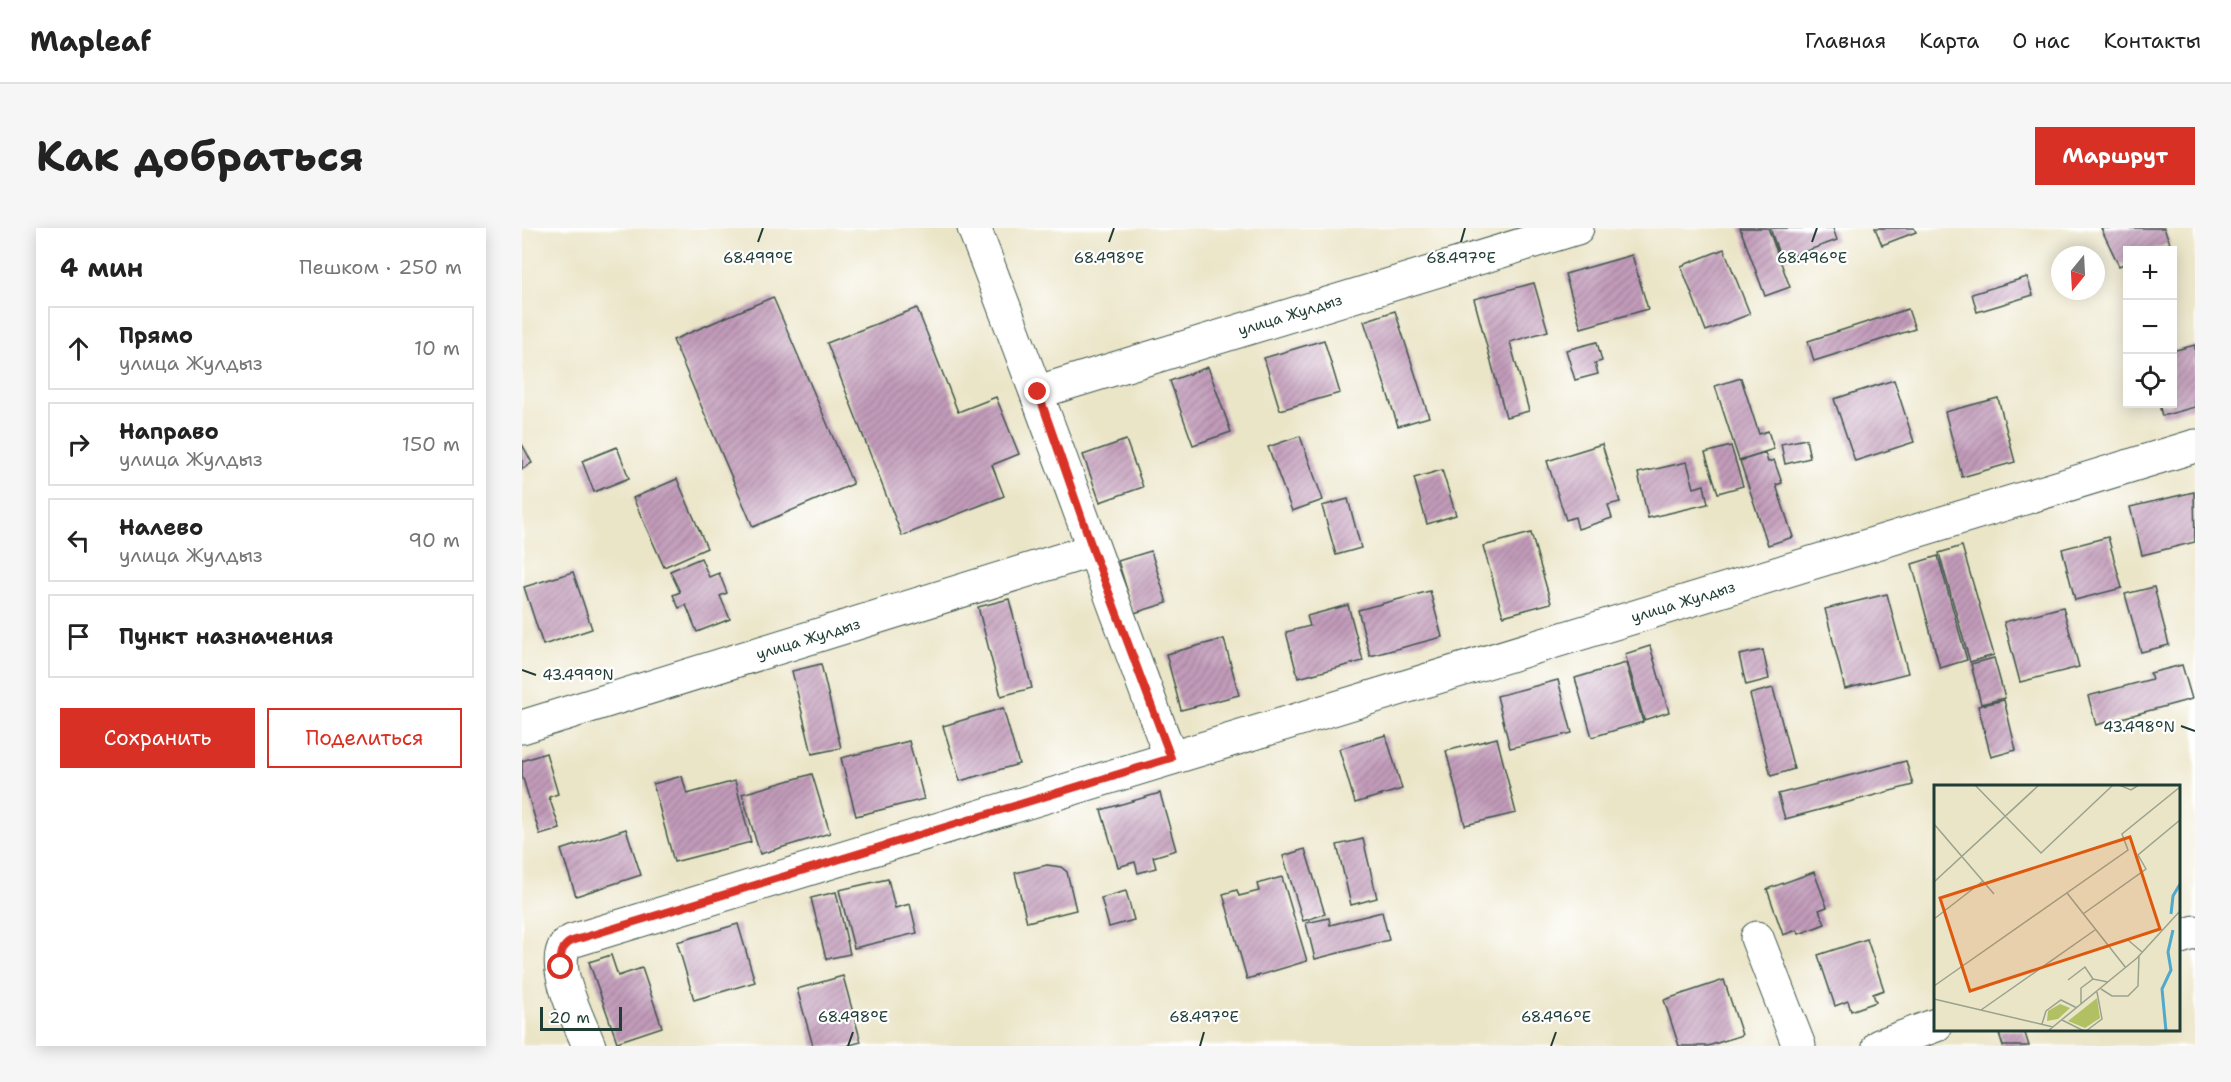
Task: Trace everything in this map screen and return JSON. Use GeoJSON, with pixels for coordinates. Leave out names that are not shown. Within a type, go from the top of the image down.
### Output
{"type":"FeatureCollection","features":[{"type":"Feature","properties":{"kind":"street"},"geometry":{"type":"LineString","coordinates":[[974,228],[1038,392],[1093,550],[1171,758]]}},
{"type":"Feature","properties":{"kind":"street","name":"улица Жулдыз"},"geometry":{"type":"LineString","coordinates":[[1038,392],[1577,228]]}},
{"type":"Feature","properties":{"kind":"street","name":"улица Жулдыз"},"geometry":{"type":"LineString","coordinates":[[589,1046],[562,974],[560,958],[566,944],[2195,446]]}},
{"type":"Feature","properties":{"kind":"street","name":"улица Жулдыз"},"geometry":{"type":"LineString","coordinates":[[522,727],[1093,550]]}},
{"type":"Feature","properties":{"kind":"street"},"geometry":{"type":"LineString","coordinates":[[2180,937],[2195,932]]}},
{"type":"Feature","properties":{"kind":"street"},"geometry":{"type":"LineString","coordinates":[[1757,938],[1799,1046]]}},
{"type":"Feature","properties":{"kind":"street"},"geometry":{"type":"LineString","coordinates":[[1880,1046],[1934,1025]]}},
{"type":"Feature","properties":{"kind":"building"},"geometry":{"type":"Polygon","coordinates":[[[1740,228],[1768,228],[1790,287],[1765,296],[1740,228]]]}},
{"type":"Feature","properties":{"kind":"building"},"geometry":{"type":"Polygon","coordinates":[[[1770,228],[1833,228],[1837,240],[1781,260],[1770,228]]]}},
{"type":"Feature","properties":{"kind":"building"},"geometry":{"type":"Polygon","coordinates":[[[1875,228],[1914,228],[1916,232],[1882,245],[1875,228]]]}},
{"type":"Feature","properties":{"kind":"building"},"geometry":{"type":"Polygon","coordinates":[[[2101,228],[2164,228],[2170,243],[2163,246],[2123,246],[2123,264],[2119,266],[2101,228]]]}},
{"type":"Feature","properties":{"kind":"building"},"geometry":{"type":"Polygon","coordinates":[[[1724,249],[1750,314],[1706,331],[1681,266],[1724,249]]]}},
{"type":"Feature","properties":{"kind":"building"},"geometry":{"type":"Polygon","coordinates":[[[1632,255],[1648,309],[1581,328],[1565,274],[1632,255]]]}},
{"type":"Feature","properties":{"kind":"building"},"geometry":{"type":"Polygon","coordinates":[[[2027,277],[2033,295],[1977,312],[1972,294],[2027,277]]]}},
{"type":"Feature","properties":{"kind":"building"},"geometry":{"type":"Polygon","coordinates":[[[1534,283],[1548,331],[1510,342],[1529,411],[1506,417],[1474,299],[1534,283]]]}},
{"type":"Feature","properties":{"kind":"building"},"geometry":{"type":"Polygon","coordinates":[[[773,297],[853,484],[753,527],[673,340],[773,297]]]}},
{"type":"Feature","properties":{"kind":"building"},"geometry":{"type":"Polygon","coordinates":[[[917,308],[958,412],[996,397],[1019,454],[992,465],[1004,496],[902,536],[827,343],[917,308]]]}},
{"type":"Feature","properties":{"kind":"building"},"geometry":{"type":"Polygon","coordinates":[[[1908,309],[1915,329],[1814,361],[1808,341],[1908,309]]]}},
{"type":"Feature","properties":{"kind":"building"},"geometry":{"type":"Polygon","coordinates":[[[1395,311],[1429,417],[1398,426],[1364,321],[1395,311]]]}},
{"type":"Feature","properties":{"kind":"building"},"geometry":{"type":"Polygon","coordinates":[[[1324,340],[1340,393],[1280,410],[1264,358],[1324,340]]]}},
{"type":"Feature","properties":{"kind":"building"},"geometry":{"type":"Polygon","coordinates":[[[1597,342],[1602,361],[1595,363],[1598,374],[1575,380],[1566,350],[1597,342]]]}},
{"type":"Feature","properties":{"kind":"building"},"geometry":{"type":"Polygon","coordinates":[[[2195,345],[2195,407],[2162,416],[2160,408],[2177,408],[2177,350],[2195,345]]]}},
{"type":"Feature","properties":{"kind":"building"},"geometry":{"type":"Polygon","coordinates":[[[1208,367],[1231,432],[1193,445],[1170,381],[1208,367]]]}},
{"type":"Feature","properties":{"kind":"building"},"geometry":{"type":"Polygon","coordinates":[[[1741,378],[1759,434],[1768,431],[1774,449],[1739,460],[1715,386],[1741,378]]]}},
{"type":"Feature","properties":{"kind":"building"},"geometry":{"type":"Polygon","coordinates":[[[1894,380],[1914,442],[1855,461],[1834,399],[1894,380]]]}},
{"type":"Feature","properties":{"kind":"building"},"geometry":{"type":"Polygon","coordinates":[[[1998,398],[2015,462],[1962,477],[1945,412],[1998,398]]]}},
{"type":"Feature","properties":{"kind":"building"},"geometry":{"type":"Polygon","coordinates":[[[1300,436],[1323,500],[1292,511],[1268,447],[1300,436]]]}},
{"type":"Feature","properties":{"kind":"building"},"geometry":{"type":"Polygon","coordinates":[[[1806,439],[1810,458],[1785,464],[1781,444],[1806,439]]]}},
{"type":"Feature","properties":{"kind":"building"},"geometry":{"type":"Polygon","coordinates":[[[1126,440],[1143,487],[1100,502],[1083,455],[1126,440]]]}},
{"type":"Feature","properties":{"kind":"building"},"geometry":{"type":"Polygon","coordinates":[[[522,444],[532,463],[522,469],[522,444]]]}},
{"type":"Feature","properties":{"kind":"building"},"geometry":{"type":"Polygon","coordinates":[[[1602,444],[1620,502],[1608,505],[1612,518],[1578,529],[1575,517],[1566,520],[1547,461],[1602,444]]]}},
{"type":"Feature","properties":{"kind":"building"},"geometry":{"type":"Polygon","coordinates":[[[1731,446],[1743,486],[1718,493],[1705,453],[1731,446]]]}},
{"type":"Feature","properties":{"kind":"building"},"geometry":{"type":"Polygon","coordinates":[[[617,447],[629,478],[594,492],[582,461],[617,447]]]}},
{"type":"Feature","properties":{"kind":"building"},"geometry":{"type":"Polygon","coordinates":[[[1765,453],[1768,462],[1774,460],[1782,483],[1776,485],[1793,537],[1768,545],[1740,461],[1765,453]]]}},
{"type":"Feature","properties":{"kind":"building"},"geometry":{"type":"Polygon","coordinates":[[[1687,462],[1694,488],[1704,485],[1708,504],[1648,518],[1638,473],[1687,462]]]}},
{"type":"Feature","properties":{"kind":"building"},"geometry":{"type":"Polygon","coordinates":[[[1442,470],[1456,515],[1427,524],[1414,478],[1442,470]]]}},
{"type":"Feature","properties":{"kind":"building"},"geometry":{"type":"Polygon","coordinates":[[[677,479],[707,548],[664,567],[633,498],[677,479]]]}},
{"type":"Feature","properties":{"kind":"building"},"geometry":{"type":"Polygon","coordinates":[[[2194,492],[2195,542],[2142,555],[2130,507],[2194,492]]]}},
{"type":"Feature","properties":{"kind":"building"},"geometry":{"type":"Polygon","coordinates":[[[1348,499],[1361,548],[1336,555],[1322,506],[1348,499]]]}},
{"type":"Feature","properties":{"kind":"building"},"geometry":{"type":"Polygon","coordinates":[[[1531,533],[1551,603],[1503,616],[1483,546],[1531,533]]]}},
{"type":"Feature","properties":{"kind":"building"},"geometry":{"type":"Polygon","coordinates":[[[2108,537],[2122,588],[2075,600],[2062,549],[2108,537]]]}},
{"type":"Feature","properties":{"kind":"building"},"geometry":{"type":"Polygon","coordinates":[[[1962,546],[1994,655],[1970,662],[1939,553],[1962,546]]]}},
{"type":"Feature","properties":{"kind":"building"},"geometry":{"type":"Polygon","coordinates":[[[1151,551],[1167,603],[1134,613],[1118,561],[1151,551]]]}},
{"type":"Feature","properties":{"kind":"building"},"geometry":{"type":"Polygon","coordinates":[[[1938,556],[1967,660],[1940,668],[1912,564],[1938,556]]]}},
{"type":"Feature","properties":{"kind":"building"},"geometry":{"type":"Polygon","coordinates":[[[701,558],[709,577],[719,573],[727,593],[720,596],[730,619],[697,632],[686,605],[679,608],[673,595],[680,592],[670,571],[701,558]]]}},
{"type":"Feature","properties":{"kind":"building"},"geometry":{"type":"Polygon","coordinates":[[[573,572],[592,629],[543,645],[524,587],[573,572]]]}},
{"type":"Feature","properties":{"kind":"building"},"geometry":{"type":"Polygon","coordinates":[[[2154,587],[2169,645],[2141,652],[2125,594],[2154,587]]]}},
{"type":"Feature","properties":{"kind":"building"},"geometry":{"type":"Polygon","coordinates":[[[1430,591],[1442,637],[1370,656],[1358,610],[1430,591]]]}},
{"type":"Feature","properties":{"kind":"building"},"geometry":{"type":"Polygon","coordinates":[[[1887,594],[1908,673],[1845,689],[1825,609],[1887,594]]]}},
{"type":"Feature","properties":{"kind":"building"},"geometry":{"type":"Polygon","coordinates":[[[1009,599],[1032,688],[1001,696],[978,607],[1009,599]]]}},
{"type":"Feature","properties":{"kind":"building"},"geometry":{"type":"Polygon","coordinates":[[[1348,605],[1363,661],[1298,678],[1286,632],[1310,626],[1307,616],[1348,605]]]}},
{"type":"Feature","properties":{"kind":"building"},"geometry":{"type":"Polygon","coordinates":[[[2063,607],[2079,667],[2020,682],[2004,622],[2063,607]]]}},
{"type":"Feature","properties":{"kind":"building"},"geometry":{"type":"Polygon","coordinates":[[[1224,639],[1239,695],[1181,710],[1166,654],[1224,639]]]}},
{"type":"Feature","properties":{"kind":"building"},"geometry":{"type":"Polygon","coordinates":[[[1650,646],[1669,712],[1644,720],[1625,654],[1650,646]]]}},
{"type":"Feature","properties":{"kind":"building"},"geometry":{"type":"Polygon","coordinates":[[[1763,650],[1769,679],[1746,685],[1739,655],[1763,650]]]}},
{"type":"Feature","properties":{"kind":"building"},"geometry":{"type":"Polygon","coordinates":[[[1994,658],[2005,698],[1981,704],[1971,664],[1994,658]]]}},
{"type":"Feature","properties":{"kind":"building"},"geometry":{"type":"Polygon","coordinates":[[[1626,663],[1643,722],[1592,737],[1575,678],[1626,663]]]}},
{"type":"Feature","properties":{"kind":"building"},"geometry":{"type":"Polygon","coordinates":[[[821,664],[841,748],[812,754],[792,671],[821,664]]]}},
{"type":"Feature","properties":{"kind":"building"},"geometry":{"type":"Polygon","coordinates":[[[2182,665],[2192,699],[2096,725],[2088,696],[2152,679],[2150,673],[2182,665]]]}},
{"type":"Feature","properties":{"kind":"building"},"geometry":{"type":"Polygon","coordinates":[[[1558,680],[1572,733],[1510,748],[1497,696],[1558,680]]]}},
{"type":"Feature","properties":{"kind":"building"},"geometry":{"type":"Polygon","coordinates":[[[1773,688],[1794,769],[1771,776],[1750,694],[1773,688]]]}},
{"type":"Feature","properties":{"kind":"building"},"geometry":{"type":"Polygon","coordinates":[[[2004,700],[2016,750],[1991,757],[1978,706],[2004,700]]]}},
{"type":"Feature","properties":{"kind":"building"},"geometry":{"type":"Polygon","coordinates":[[[1003,708],[1019,764],[960,781],[943,726],[1003,708]]]}},
{"type":"Feature","properties":{"kind":"building"},"geometry":{"type":"Polygon","coordinates":[[[1386,735],[1402,789],[1355,803],[1339,749],[1386,735]]]}},
{"type":"Feature","properties":{"kind":"building"},"geometry":{"type":"Polygon","coordinates":[[[1497,738],[1516,813],[1465,825],[1446,751],[1497,738]]]}},
{"type":"Feature","properties":{"kind":"building"},"geometry":{"type":"Polygon","coordinates":[[[909,741],[924,799],[856,816],[841,758],[909,741]]]}},
{"type":"Feature","properties":{"kind":"building"},"geometry":{"type":"Polygon","coordinates":[[[546,753],[558,794],[549,797],[560,829],[540,835],[522,775],[522,761],[546,753]]]}},
{"type":"Feature","properties":{"kind":"building"},"geometry":{"type":"Polygon","coordinates":[[[1906,761],[1913,785],[1785,819],[1778,794],[1906,761]]]}},
{"type":"Feature","properties":{"kind":"building"},"geometry":{"type":"Polygon","coordinates":[[[812,774],[830,833],[760,854],[742,794],[812,774]]]}},
{"type":"Feature","properties":{"kind":"building"},"geometry":{"type":"Polygon","coordinates":[[[682,776],[687,794],[735,781],[751,842],[674,862],[653,784],[682,776]]]}},
{"type":"Feature","properties":{"kind":"building"},"geometry":{"type":"Polygon","coordinates":[[[1160,793],[1176,850],[1153,857],[1156,868],[1138,873],[1135,862],[1118,867],[1101,810],[1160,793]]]}},
{"type":"Feature","properties":{"kind":"building"},"geometry":{"type":"Polygon","coordinates":[[[626,829],[641,875],[576,896],[561,850],[626,829]]]}},
{"type":"Feature","properties":{"kind":"building"},"geometry":{"type":"Polygon","coordinates":[[[1363,839],[1377,898],[1351,905],[1337,845],[1363,839]]]}},
{"type":"Feature","properties":{"kind":"building"},"geometry":{"type":"Polygon","coordinates":[[[1305,849],[1325,914],[1303,921],[1283,856],[1305,849]]]}},
{"type":"Feature","properties":{"kind":"building"},"geometry":{"type":"Polygon","coordinates":[[[1047,865],[1061,867],[1067,872],[1076,910],[1027,922],[1015,873],[1047,865]]]}},
{"type":"Feature","properties":{"kind":"building"},"geometry":{"type":"Polygon","coordinates":[[[1814,872],[1827,907],[1819,910],[1825,924],[1799,934],[1797,930],[1783,935],[1767,889],[1814,872]]]}},
{"type":"Feature","properties":{"kind":"building"},"geometry":{"type":"Polygon","coordinates":[[[1282,877],[1307,961],[1247,979],[1223,894],[1237,890],[1239,896],[1259,891],[1257,884],[1282,877]]]}},
{"type":"Feature","properties":{"kind":"building"},"geometry":{"type":"Polygon","coordinates":[[[888,879],[895,908],[910,904],[917,933],[854,948],[839,890],[888,879]]]}},
{"type":"Feature","properties":{"kind":"building"},"geometry":{"type":"Polygon","coordinates":[[[1126,891],[1134,920],[1109,927],[1101,898],[1126,891]]]}},
{"type":"Feature","properties":{"kind":"building"},"geometry":{"type":"Polygon","coordinates":[[[836,892],[850,954],[826,959],[811,898],[836,892]]]}},
{"type":"Feature","properties":{"kind":"building"},"geometry":{"type":"Polygon","coordinates":[[[1382,912],[1389,940],[1315,959],[1306,923],[1329,918],[1330,925],[1382,912]]]}},
{"type":"Feature","properties":{"kind":"building"},"geometry":{"type":"Polygon","coordinates":[[[738,924],[755,982],[694,1000],[677,942],[738,924]]]}},
{"type":"Feature","properties":{"kind":"building"},"geometry":{"type":"Polygon","coordinates":[[[1867,939],[1884,990],[1873,994],[1876,1002],[1851,1011],[1848,1001],[1835,1006],[1818,955],[1867,939]]]}},
{"type":"Feature","properties":{"kind":"building"},"geometry":{"type":"Polygon","coordinates":[[[611,955],[618,976],[642,968],[662,1027],[617,1042],[589,962],[611,955]]]}},
{"type":"Feature","properties":{"kind":"building"},"geometry":{"type":"Polygon","coordinates":[[[843,976],[861,1042],[846,1046],[813,1046],[797,989],[843,976]]]}},
{"type":"Feature","properties":{"kind":"building"},"geometry":{"type":"Polygon","coordinates":[[[1724,980],[1742,1035],[1708,1046],[1679,1046],[1664,1000],[1724,980]]]}},
{"type":"Feature","properties":{"kind":"building"},"geometry":{"type":"Polygon","coordinates":[[[1998,1031],[2024,1031],[2029,1046],[2003,1046],[1998,1031]]]}},
{"type":"Feature","properties":{"kind":"route"},"geometry":{"type":"LineString","coordinates":[[561,967],[560,958],[563,949],[572,941],[1171,758],[1093,550],[1038,392]]}}]}
